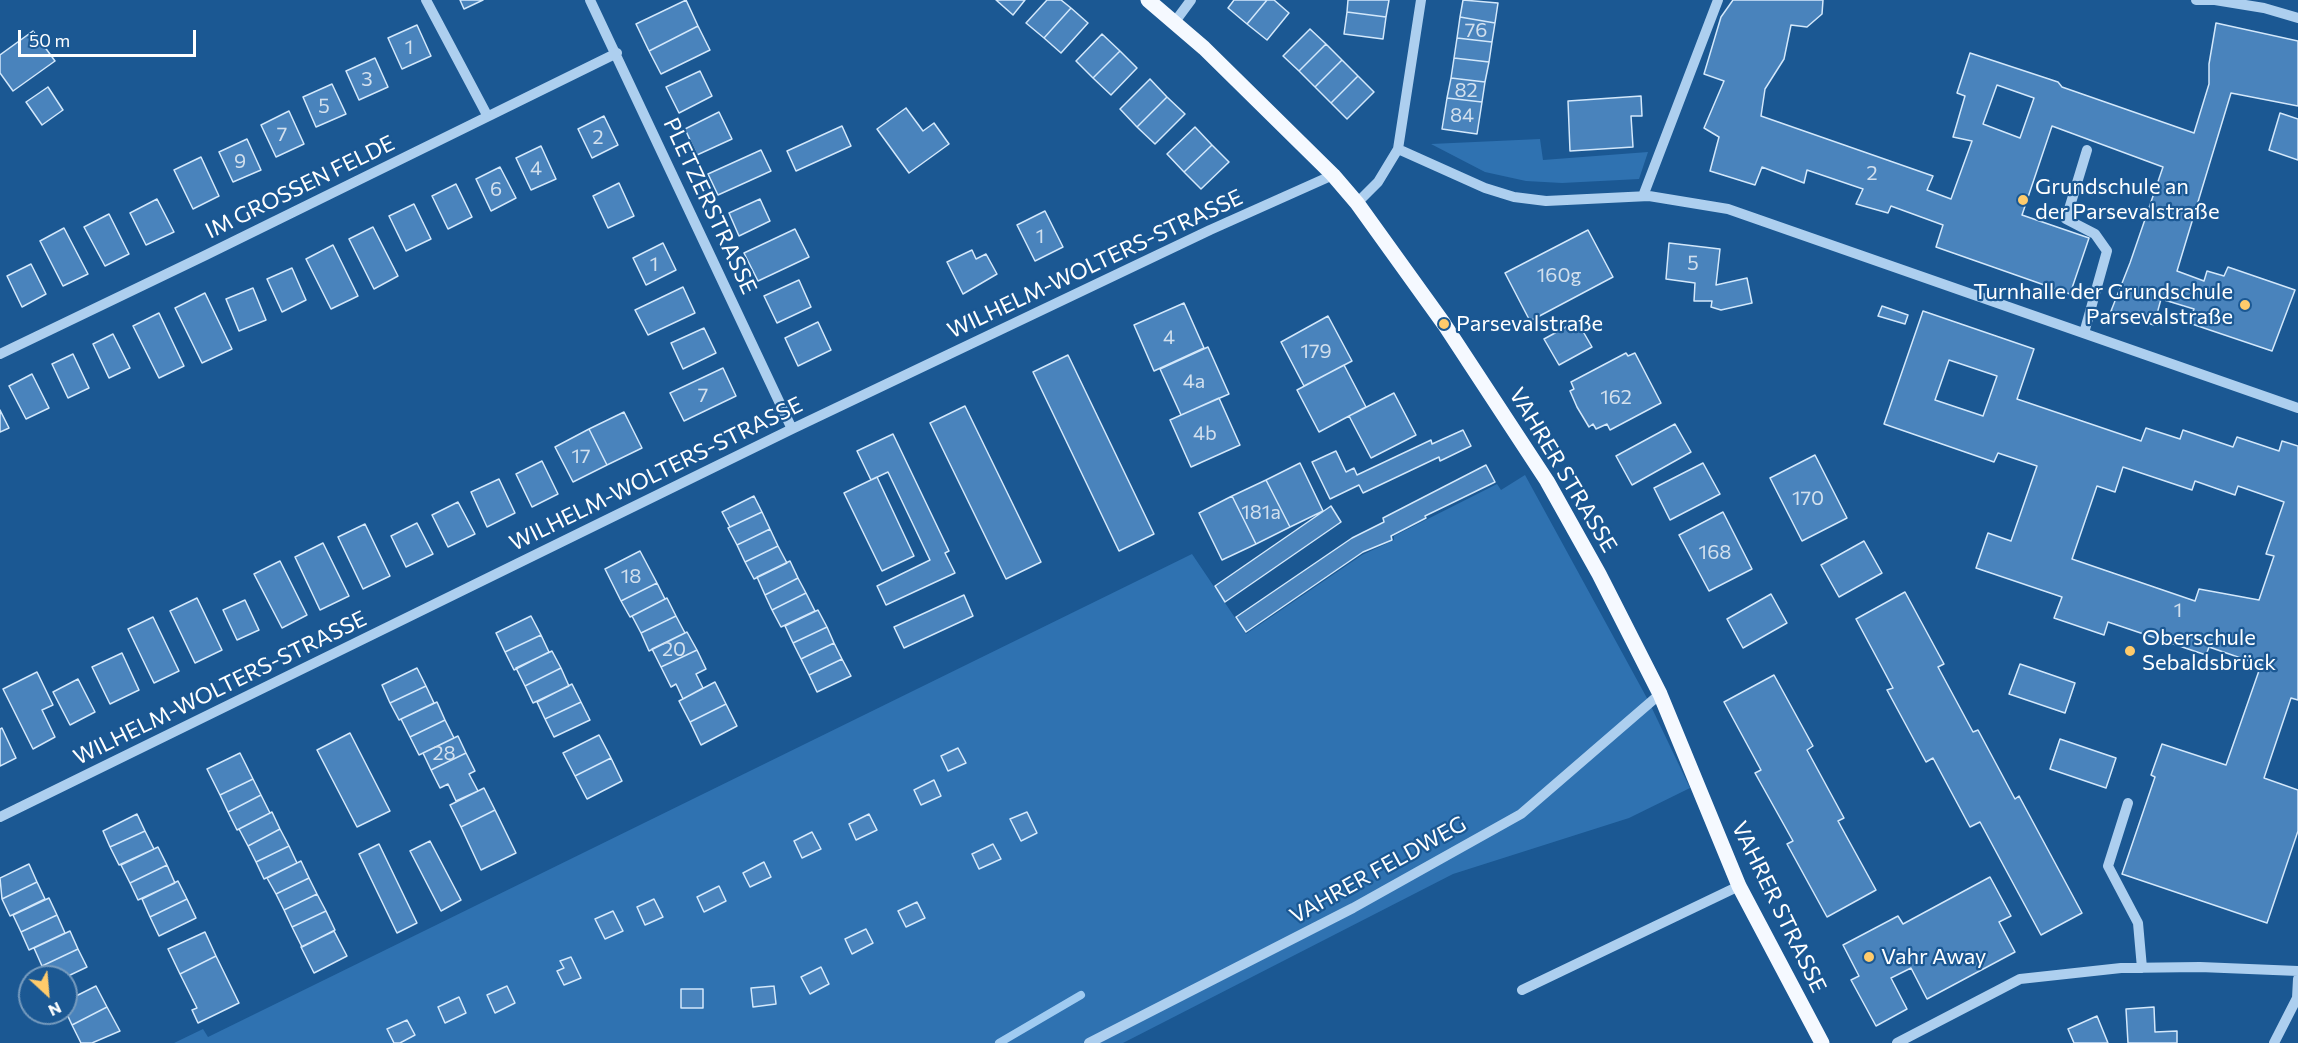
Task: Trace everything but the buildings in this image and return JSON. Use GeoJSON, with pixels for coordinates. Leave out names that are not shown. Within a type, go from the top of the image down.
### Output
{"type":"FeatureCollection","features":[{"type":"Feature","properties":{"kind":"main road","name":"VAHRER STRASSE"},"geometry":{"type":"LineString","coordinates":[[1154,2],[1333,175],[1357,202],[1444,324],[1546,481],[1599,574],[1660,694],[1739,886],[1822,1043]]}},
{"type":"Feature","properties":{"kind":"street"},"geometry":{"type":"LineString","coordinates":[[426,0],[487,116]]}},
{"type":"Feature","properties":{"kind":"street","name":"PLETZERSTRASSE"},"geometry":{"type":"LineString","coordinates":[[590,0],[617,53],[792,429]]}},
{"type":"Feature","properties":{"kind":"street"},"geometry":{"type":"LineString","coordinates":[[1174,23],[1191,0]]}},
{"type":"Feature","properties":{"kind":"street"},"geometry":{"type":"LineString","coordinates":[[1357,202],[1378,182],[1398,149],[1421,0]]}},
{"type":"Feature","properties":{"kind":"street"},"geometry":{"type":"LineString","coordinates":[[1643,196],[1718,0]]}},
{"type":"Feature","properties":{"kind":"street"},"geometry":{"type":"LineString","coordinates":[[2196,0],[2215,0],[2265,8],[2298,18]]}},
{"type":"Feature","properties":{"kind":"street","name":"IM GROSSEN FELDE"},"geometry":{"type":"LineString","coordinates":[[0,354],[617,53]]}},
{"type":"Feature","properties":{"kind":"street"},"geometry":{"type":"LineString","coordinates":[[1398,149],[1485,188],[1514,197],[1546,201],[1643,196],[1728,209],[2298,408]]}},
{"type":"Feature","properties":{"kind":"street"},"geometry":{"type":"LineString","coordinates":[[2084,333],[2107,251],[2095,234],[2066,219],[2087,150]]}},
{"type":"Feature","properties":{"kind":"street","name":"WILHELM-WOLTERS-STRASSE"},"geometry":{"type":"LineString","coordinates":[[0,817],[792,429],[1210,230],[1333,175]]}},
{"type":"Feature","properties":{"kind":"street","name":"VAHRER FELDWEG"},"geometry":{"type":"LineString","coordinates":[[1089,1043],[1353,908],[1521,814],[1660,694]]}},
{"type":"Feature","properties":{"kind":"street"},"geometry":{"type":"LineString","coordinates":[[2128,803],[2108,866],[2138,923],[2142,968]]}},
{"type":"Feature","properties":{"kind":"street"},"geometry":{"type":"LineString","coordinates":[[1522,990],[1739,886]]}},
{"type":"Feature","properties":{"kind":"street"},"geometry":{"type":"LineString","coordinates":[[1897,1043],[2020,979],[2121,968],[2200,967],[2298,970]]}},
{"type":"Feature","properties":{"kind":"street"},"geometry":{"type":"LineString","coordinates":[[2274,1043],[2297,998],[2298,979]]}},
{"type":"Feature","properties":{"kind":"shaded area"},"geometry":{"type":"Polygon","coordinates":[[[1540,139],[1543,160],[1648,152],[1639,179],[1562,183],[1526,181],[1485,172],[1431,144],[1540,139]]]}},
{"type":"Feature","properties":{"kind":"shaded area"},"geometry":{"type":"Polygon","coordinates":[[[1525,475],[1648,700],[1690,788],[1629,818],[1453,874],[1123,1043],[174,1043],[203,1029],[208,1037],[1192,554],[1246,634],[1362,555],[1394,540],[1394,536],[1497,484],[1501,490],[1525,475]]]}},
{"type":"Feature","properties":{"kind":"waterway"},"geometry":{"type":"LineString","coordinates":[[999,1043],[1081,995]]}},
{"type":"Feature","properties":{"kind":"place","name":"Grundschule an der Parsevalstraße"},"geometry":{"type":"Point","coordinates":[2023,200]}},
{"type":"Feature","properties":{"kind":"place","name":"Turnhalle der Grundschule Parsevalstraße"},"geometry":{"type":"Point","coordinates":[2245,305]}},
{"type":"Feature","properties":{"kind":"place","name":"Parsevalstraße"},"geometry":{"type":"Point","coordinates":[1444,324]}},
{"type":"Feature","properties":{"kind":"place","name":"Oberschule Sebaldsbrück"},"geometry":{"type":"Point","coordinates":[2130,651]}},
{"type":"Feature","properties":{"kind":"place","name":"Vahr Away"},"geometry":{"type":"Point","coordinates":[1869,957]}}]}
